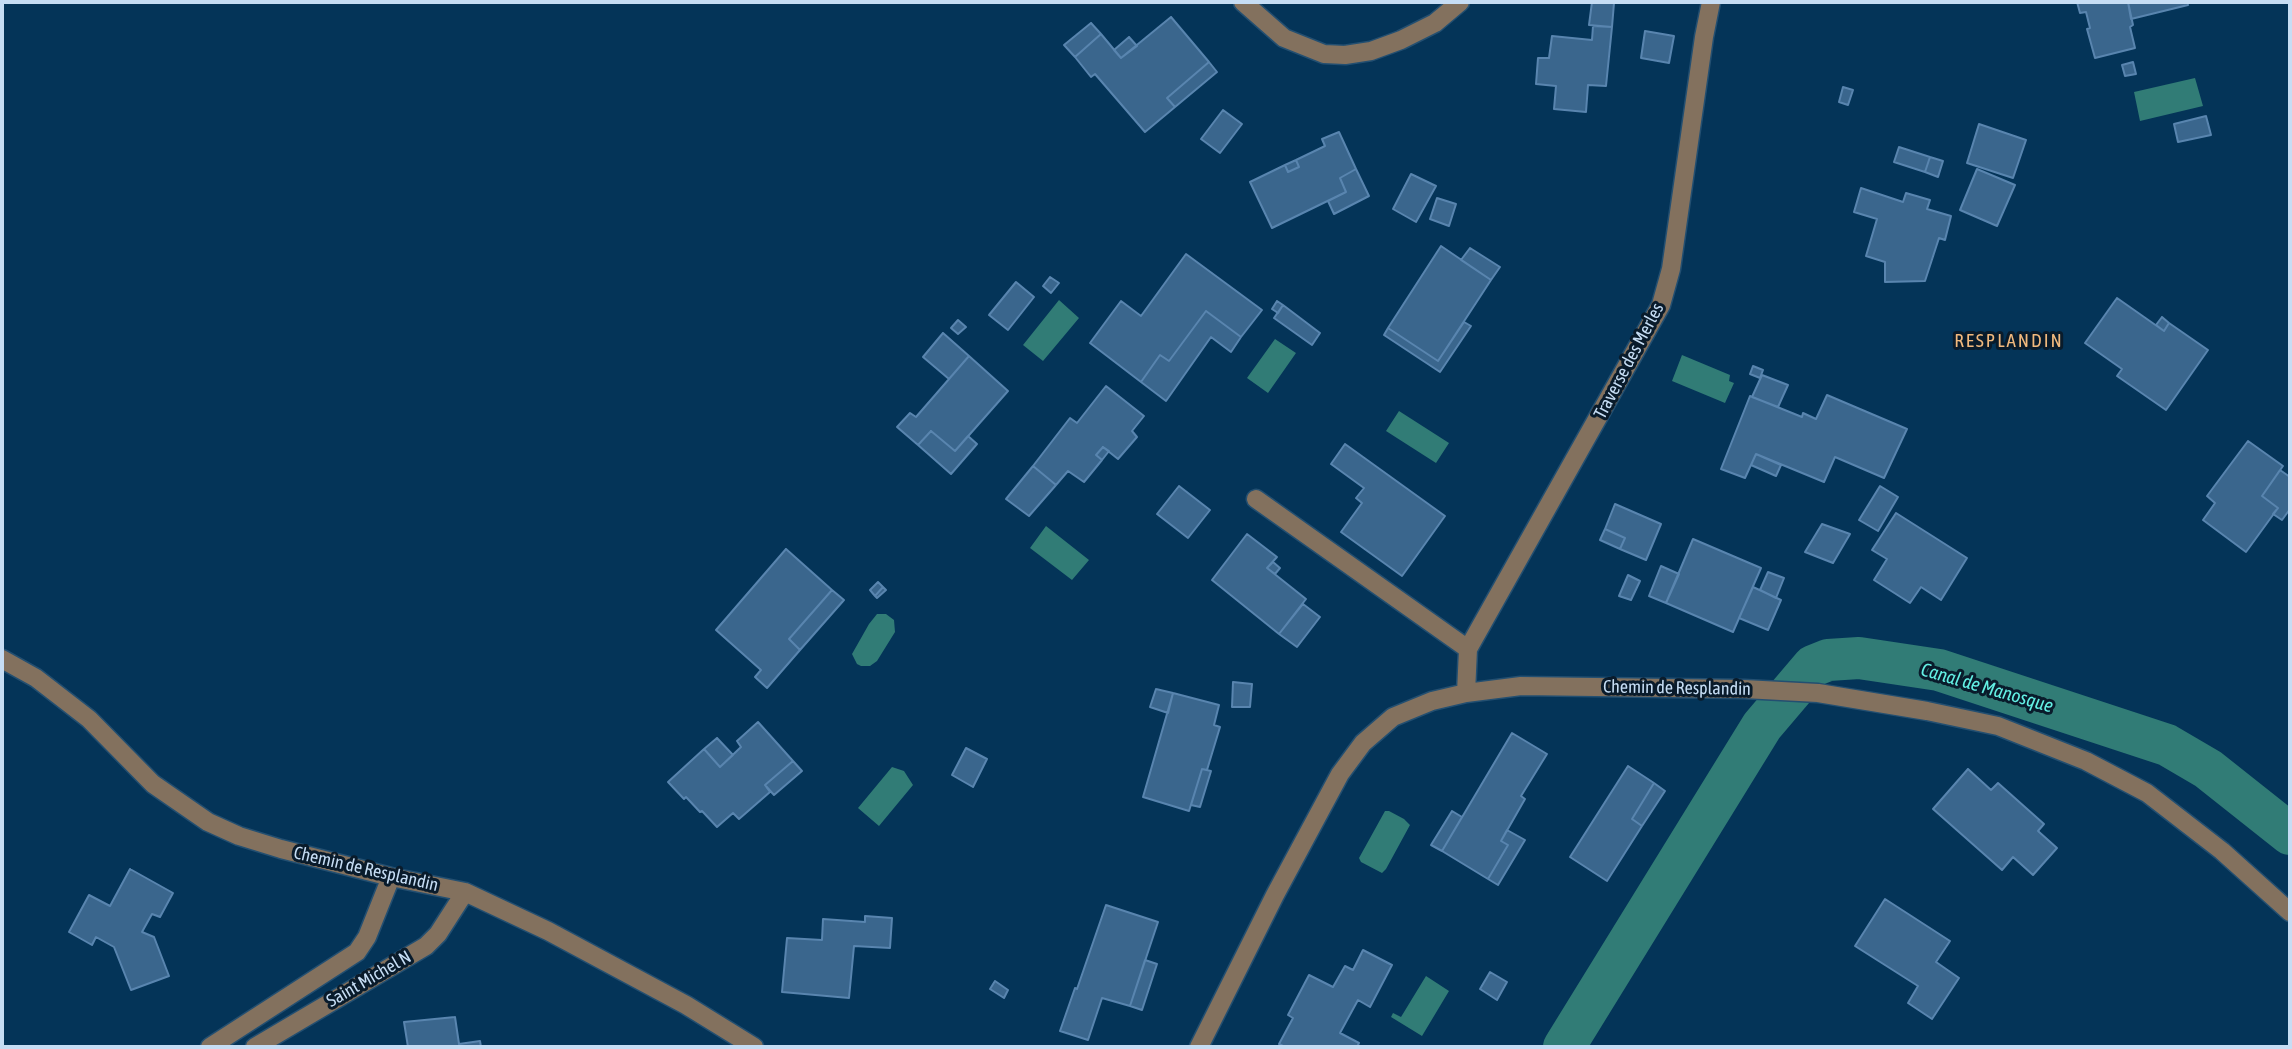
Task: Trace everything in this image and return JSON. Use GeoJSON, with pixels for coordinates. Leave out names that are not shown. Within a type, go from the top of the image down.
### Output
{"type":"FeatureCollection","features":[{"type":"Feature","properties":{"kind":"street"},"geometry":{"type":"LineString","coordinates":[[1242,2],[1284,38],[1324,54],[1345,55],[1371,51],[1401,40],[1435,23],[1460,2]]}},
{"type":"Feature","properties":{"kind":"street","name":"Traverse des Merles"},"geometry":{"type":"LineString","coordinates":[[1466,693],[1468,649],[1661,305],[1671,270],[1711,2]]}},
{"type":"Feature","properties":{"kind":"street"},"geometry":{"type":"LineString","coordinates":[[1256,499],[1468,649]]}},
{"type":"Feature","properties":{"kind":"street","name":"Chemin de Resplandin"},"geometry":{"type":"LineString","coordinates":[[2,659],[36,678],[89,719],[153,784],[208,822],[239,836],[270,845],[391,877],[465,892],[548,931],[677,1000],[754,1047]]}},
{"type":"Feature","properties":{"kind":"street","name":"Chemin de Resplandin"},"geometry":{"type":"LineString","coordinates":[[1199,1047],[1275,895],[1349,759],[1363,743],[1393,718],[1432,701],[1521,685],[1763,690],[1818,694],[1927,711],[1998,726],[2086,761],[2147,793],[2222,851],[2290,912]]}},
{"type":"Feature","properties":{"kind":"street"},"geometry":{"type":"LineString","coordinates":[[210,1047],[357,952],[367,937],[391,877]]}},
{"type":"Feature","properties":{"kind":"street","name":"Saint Michel N"},"geometry":{"type":"LineString","coordinates":[[255,1047],[426,946],[438,934],[465,892]]}},
{"type":"Feature","properties":{"kind":"shaded area"},"geometry":{"type":"Polygon","coordinates":[[[2195,78],[2203,106],[2140,121],[2134,92],[2195,78]]]}},
{"type":"Feature","properties":{"kind":"shaded area"},"geometry":{"type":"Polygon","coordinates":[[[1059,300],[1079,318],[1043,361],[1023,345],[1059,300]]]}},
{"type":"Feature","properties":{"kind":"shaded area"},"geometry":{"type":"Polygon","coordinates":[[[1275,339],[1296,353],[1268,393],[1247,378],[1275,339]]]}},
{"type":"Feature","properties":{"kind":"shaded area"},"geometry":{"type":"Polygon","coordinates":[[[1682,355],[1730,375],[1729,381],[1734,383],[1725,403],[1672,381],[1682,355]]]}},
{"type":"Feature","properties":{"kind":"shaded area"},"geometry":{"type":"Polygon","coordinates":[[[1399,411],[1449,443],[1436,463],[1386,431],[1399,411]]]}},
{"type":"Feature","properties":{"kind":"shaded area"},"geometry":{"type":"Polygon","coordinates":[[[1046,526],[1089,560],[1072,580],[1030,548],[1046,526]]]}},
{"type":"Feature","properties":{"kind":"shaded area"},"geometry":{"type":"Polygon","coordinates":[[[877,614],[886,614],[894,620],[895,632],[877,661],[870,666],[861,666],[852,654],[877,614]]]}},
{"type":"Feature","properties":{"kind":"shaded area"},"geometry":{"type":"Polygon","coordinates":[[[892,767],[904,771],[913,785],[879,826],[858,808],[892,767]]]}},
{"type":"Feature","properties":{"kind":"shaded area"},"geometry":{"type":"Polygon","coordinates":[[[1385,811],[1404,819],[1410,825],[1382,873],[1361,862],[1359,858],[1385,811]]]}},
{"type":"Feature","properties":{"kind":"shaded area"},"geometry":{"type":"Polygon","coordinates":[[[1426,976],[1449,991],[1422,1036],[1391,1017],[1393,1013],[1401,1017],[1426,976]]]}},
{"type":"Feature","properties":{"kind":"building"},"geometry":{"type":"Polygon","coordinates":[[[1592,2],[1614,3],[1612,27],[1589,25],[1592,2]]]}},
{"type":"Feature","properties":{"kind":"building"},"geometry":{"type":"Polygon","coordinates":[[[2077,2],[2128,2],[2135,48],[2095,58],[2087,29],[2090,28],[2086,12],[2080,13],[2077,2]]]}},
{"type":"Feature","properties":{"kind":"building"},"geometry":{"type":"Polygon","coordinates":[[[2128,2],[2187,2],[2188,5],[2131,19],[2128,2]]]}},
{"type":"Feature","properties":{"kind":"building"},"geometry":{"type":"Polygon","coordinates":[[[1171,17],[1209,62],[1167,98],[1175,107],[1145,132],[1095,74],[1091,77],[1075,57],[1101,34],[1121,58],[1171,17]]]}},
{"type":"Feature","properties":{"kind":"building"},"geometry":{"type":"Polygon","coordinates":[[[1091,23],[1101,34],[1075,57],[1064,45],[1091,23]]]}},
{"type":"Feature","properties":{"kind":"building"},"geometry":{"type":"Polygon","coordinates":[[[1593,26],[1612,27],[1606,86],[1588,85],[1586,112],[1554,109],[1556,86],[1536,84],[1538,58],[1549,58],[1552,36],[1592,40],[1593,26]]]}},
{"type":"Feature","properties":{"kind":"building"},"geometry":{"type":"Polygon","coordinates":[[[1645,31],[1674,36],[1669,63],[1641,58],[1645,31]]]}},
{"type":"Feature","properties":{"kind":"building"},"geometry":{"type":"Polygon","coordinates":[[[1129,37],[1137,46],[1121,58],[1114,50],[1129,37]]]}},
{"type":"Feature","properties":{"kind":"building"},"geometry":{"type":"Polygon","coordinates":[[[1209,62],[1217,72],[1175,107],[1167,98],[1209,62]]]}},
{"type":"Feature","properties":{"kind":"building"},"geometry":{"type":"Polygon","coordinates":[[[2133,62],[2136,74],[2125,76],[2122,65],[2133,62]]]}},
{"type":"Feature","properties":{"kind":"building"},"geometry":{"type":"Polygon","coordinates":[[[1843,87],[1853,90],[1848,105],[1839,102],[1843,87]]]}},
{"type":"Feature","properties":{"kind":"building"},"geometry":{"type":"Polygon","coordinates":[[[1223,110],[1242,124],[1220,153],[1201,139],[1223,110]]]}},
{"type":"Feature","properties":{"kind":"building"},"geometry":{"type":"Polygon","coordinates":[[[2206,116],[2211,135],[2178,142],[2174,124],[2206,116]]]}},
{"type":"Feature","properties":{"kind":"building"},"geometry":{"type":"Polygon","coordinates":[[[1979,124],[2026,140],[2013,178],[1967,163],[1979,124]]]}},
{"type":"Feature","properties":{"kind":"building"},"geometry":{"type":"Polygon","coordinates":[[[1339,132],[1356,169],[1340,178],[1346,192],[1272,228],[1250,182],[1285,165],[1288,172],[1299,167],[1296,160],[1325,146],[1322,139],[1339,132]]]}},
{"type":"Feature","properties":{"kind":"building"},"geometry":{"type":"Polygon","coordinates":[[[1899,147],[1930,157],[1925,172],[1894,162],[1899,147]]]}},
{"type":"Feature","properties":{"kind":"building"},"geometry":{"type":"Polygon","coordinates":[[[1930,157],[1943,161],[1938,177],[1925,172],[1930,157]]]}},
{"type":"Feature","properties":{"kind":"building"},"geometry":{"type":"Polygon","coordinates":[[[1296,160],[1299,167],[1288,172],[1285,165],[1296,160]]]}},
{"type":"Feature","properties":{"kind":"building"},"geometry":{"type":"Polygon","coordinates":[[[1356,169],[1369,196],[1334,214],[1328,201],[1346,192],[1340,178],[1356,169]]]}},
{"type":"Feature","properties":{"kind":"building"},"geometry":{"type":"Polygon","coordinates":[[[1977,169],[2015,185],[1997,226],[1960,210],[1977,169]]]}},
{"type":"Feature","properties":{"kind":"building"},"geometry":{"type":"Polygon","coordinates":[[[1411,174],[1436,186],[1416,222],[1393,209],[1411,174]]]}},
{"type":"Feature","properties":{"kind":"building"},"geometry":{"type":"Polygon","coordinates":[[[1861,188],[1903,202],[1906,193],[1930,200],[1927,209],[1951,216],[1945,240],[1939,238],[1925,281],[1885,282],[1885,262],[1866,256],[1877,219],[1854,212],[1861,188]]]}},
{"type":"Feature","properties":{"kind":"building"},"geometry":{"type":"Polygon","coordinates":[[[1437,198],[1456,204],[1449,226],[1430,219],[1437,198]]]}},
{"type":"Feature","properties":{"kind":"building"},"geometry":{"type":"Polygon","coordinates":[[[1441,246],[1491,280],[1438,361],[1388,328],[1441,246]]]}},
{"type":"Feature","properties":{"kind":"building"},"geometry":{"type":"Polygon","coordinates":[[[1470,248],[1500,267],[1491,280],[1461,260],[1470,248]]]}},
{"type":"Feature","properties":{"kind":"building"},"geometry":{"type":"Polygon","coordinates":[[[1186,254],[1262,310],[1241,337],[1206,311],[1169,361],[1160,355],[1141,382],[1090,343],[1121,301],[1141,316],[1186,254]]]}},
{"type":"Feature","properties":{"kind":"building"},"geometry":{"type":"Polygon","coordinates":[[[1050,277],[1059,283],[1051,293],[1043,286],[1050,277]]]}},
{"type":"Feature","properties":{"kind":"building"},"geometry":{"type":"Polygon","coordinates":[[[1016,282],[1034,297],[1008,330],[989,315],[1016,282]]]}},
{"type":"Feature","properties":{"kind":"building"},"geometry":{"type":"Polygon","coordinates":[[[2117,298],[2164,331],[2169,323],[2208,350],[2166,410],[2117,376],[2122,369],[2085,343],[2117,298]]]}},
{"type":"Feature","properties":{"kind":"building"},"geometry":{"type":"Polygon","coordinates":[[[1277,301],[1283,305],[1278,313],[1272,309],[1277,301]]]}},
{"type":"Feature","properties":{"kind":"building"},"geometry":{"type":"Polygon","coordinates":[[[1283,305],[1320,333],[1312,345],[1274,318],[1283,305]]]}},
{"type":"Feature","properties":{"kind":"building"},"geometry":{"type":"Polygon","coordinates":[[[1206,311],[1241,337],[1231,352],[1211,337],[1166,401],[1141,382],[1160,355],[1169,361],[1206,311]]]}},
{"type":"Feature","properties":{"kind":"building"},"geometry":{"type":"Polygon","coordinates":[[[2162,317],[2169,323],[2164,331],[2156,325],[2162,317]]]}},
{"type":"Feature","properties":{"kind":"building"},"geometry":{"type":"Polygon","coordinates":[[[958,320],[966,327],[958,334],[951,328],[958,320]]]}},
{"type":"Feature","properties":{"kind":"building"},"geometry":{"type":"Polygon","coordinates":[[[1464,322],[1471,326],[1440,372],[1384,335],[1388,328],[1438,361],[1464,322]]]}},
{"type":"Feature","properties":{"kind":"building"},"geometry":{"type":"Polygon","coordinates":[[[943,333],[969,356],[949,379],[923,357],[943,333]]]}},
{"type":"Feature","properties":{"kind":"building"},"geometry":{"type":"Polygon","coordinates":[[[969,356],[1008,391],[955,451],[931,431],[918,445],[897,427],[910,413],[916,417],[969,356]]]}},
{"type":"Feature","properties":{"kind":"building"},"geometry":{"type":"Polygon","coordinates":[[[1753,366],[1763,370],[1760,378],[1750,374],[1753,366]]]}},
{"type":"Feature","properties":{"kind":"building"},"geometry":{"type":"Polygon","coordinates":[[[1762,375],[1788,385],[1778,407],[1752,397],[1762,375]]]}},
{"type":"Feature","properties":{"kind":"building"},"geometry":{"type":"Polygon","coordinates":[[[1106,386],[1144,416],[1132,431],[1137,437],[1118,459],[1103,447],[1096,455],[1102,460],[1084,482],[1068,471],[1056,485],[1033,466],[1070,418],[1077,423],[1106,386]]]}},
{"type":"Feature","properties":{"kind":"building"},"geometry":{"type":"Polygon","coordinates":[[[1827,395],[1907,429],[1884,478],[1835,457],[1824,482],[1756,454],[1745,478],[1721,469],[1750,396],[1802,417],[1803,413],[1816,419],[1827,395]]]}},
{"type":"Feature","properties":{"kind":"building"},"geometry":{"type":"Polygon","coordinates":[[[931,431],[955,451],[968,436],[977,444],[951,474],[918,445],[931,431]]]}},
{"type":"Feature","properties":{"kind":"building"},"geometry":{"type":"Polygon","coordinates":[[[2248,441],[2283,466],[2262,496],[2278,508],[2246,552],[2203,520],[2215,503],[2207,496],[2248,441]]]}},
{"type":"Feature","properties":{"kind":"building"},"geometry":{"type":"Polygon","coordinates":[[[1345,444],[1445,516],[1402,576],[1341,532],[1362,503],[1356,498],[1364,488],[1331,464],[1345,444]]]}},
{"type":"Feature","properties":{"kind":"building"},"geometry":{"type":"Polygon","coordinates":[[[1103,447],[1109,451],[1102,460],[1096,455],[1103,447]]]}},
{"type":"Feature","properties":{"kind":"building"},"geometry":{"type":"Polygon","coordinates":[[[1756,454],[1781,465],[1776,476],[1751,465],[1756,454]]]}},
{"type":"Feature","properties":{"kind":"building"},"geometry":{"type":"Polygon","coordinates":[[[1033,466],[1056,485],[1029,516],[1006,499],[1033,466]]]}},
{"type":"Feature","properties":{"kind":"building"},"geometry":{"type":"Polygon","coordinates":[[[2280,470],[2290,477],[2290,509],[2282,520],[2273,514],[2278,508],[2262,496],[2280,470]]]}},
{"type":"Feature","properties":{"kind":"building"},"geometry":{"type":"Polygon","coordinates":[[[1179,486],[1210,510],[1188,538],[1157,514],[1179,486]]]}},
{"type":"Feature","properties":{"kind":"building"},"geometry":{"type":"Polygon","coordinates":[[[1880,486],[1898,497],[1878,531],[1859,520],[1880,486]]]}},
{"type":"Feature","properties":{"kind":"building"},"geometry":{"type":"Polygon","coordinates":[[[1615,504],[1661,524],[1646,560],[1620,549],[1625,538],[1605,529],[1615,504]]]}},
{"type":"Feature","properties":{"kind":"building"},"geometry":{"type":"Polygon","coordinates":[[[1896,513],[1967,558],[1941,600],[1921,587],[1910,603],[1874,580],[1887,559],[1872,550],[1896,513]]]}},
{"type":"Feature","properties":{"kind":"building"},"geometry":{"type":"Polygon","coordinates":[[[1822,524],[1850,534],[1833,563],[1805,552],[1822,524]]]}},
{"type":"Feature","properties":{"kind":"building"},"geometry":{"type":"Polygon","coordinates":[[[1605,529],[1625,538],[1620,549],[1600,540],[1605,529]]]}},
{"type":"Feature","properties":{"kind":"building"},"geometry":{"type":"Polygon","coordinates":[[[1247,534],[1277,557],[1267,568],[1306,599],[1279,634],[1212,580],[1247,534]]]}},
{"type":"Feature","properties":{"kind":"building"},"geometry":{"type":"Polygon","coordinates":[[[1693,539],[1761,568],[1733,632],[1666,603],[1693,539]]]}},
{"type":"Feature","properties":{"kind":"building"},"geometry":{"type":"Polygon","coordinates":[[[786,549],[832,590],[789,639],[800,650],[767,688],[755,677],[761,670],[716,630],[786,549]]]}},
{"type":"Feature","properties":{"kind":"building"},"geometry":{"type":"Polygon","coordinates":[[[1273,562],[1280,568],[1275,574],[1267,568],[1273,562]]]}},
{"type":"Feature","properties":{"kind":"building"},"geometry":{"type":"Polygon","coordinates":[[[1661,566],[1679,574],[1666,603],[1649,596],[1661,566]]]}},
{"type":"Feature","properties":{"kind":"building"},"geometry":{"type":"Polygon","coordinates":[[[1768,572],[1784,578],[1776,598],[1760,590],[1768,572]]]}},
{"type":"Feature","properties":{"kind":"building"},"geometry":{"type":"Polygon","coordinates":[[[1628,575],[1640,581],[1631,600],[1619,596],[1628,575]]]}},
{"type":"Feature","properties":{"kind":"building"},"geometry":{"type":"Polygon","coordinates":[[[878,582],[883,587],[875,596],[870,590],[878,582]]]}},
{"type":"Feature","properties":{"kind":"building"},"geometry":{"type":"Polygon","coordinates":[[[883,587],[886,590],[877,598],[875,596],[883,587]]]}},
{"type":"Feature","properties":{"kind":"building"},"geometry":{"type":"Polygon","coordinates":[[[1753,587],[1781,600],[1768,630],[1739,618],[1753,587]]]}},
{"type":"Feature","properties":{"kind":"building"},"geometry":{"type":"Polygon","coordinates":[[[832,590],[844,600],[800,650],[789,639],[832,590]]]}},
{"type":"Feature","properties":{"kind":"building"},"geometry":{"type":"Polygon","coordinates":[[[1303,604],[1320,617],[1297,647],[1279,634],[1303,604]]]}},
{"type":"Feature","properties":{"kind":"building"},"geometry":{"type":"Polygon","coordinates":[[[1233,682],[1252,684],[1250,707],[1232,707],[1233,682]]]}},
{"type":"Feature","properties":{"kind":"building"},"geometry":{"type":"Polygon","coordinates":[[[1156,689],[1173,693],[1168,713],[1150,707],[1156,689]]]}},
{"type":"Feature","properties":{"kind":"building"},"geometry":{"type":"Polygon","coordinates":[[[1173,693],[1219,705],[1214,725],[1220,727],[1207,770],[1202,769],[1189,811],[1143,797],[1173,693]]]}},
{"type":"Feature","properties":{"kind":"building"},"geometry":{"type":"Polygon","coordinates":[[[758,722],[793,761],[765,785],[770,792],[739,819],[733,813],[717,827],[668,782],[704,749],[720,767],[741,747],[737,741],[758,722]]]}},
{"type":"Feature","properties":{"kind":"building"},"geometry":{"type":"Polygon","coordinates":[[[1512,733],[1547,754],[1521,796],[1525,799],[1501,841],[1508,845],[1488,879],[1442,851],[1512,733]]]}},
{"type":"Feature","properties":{"kind":"building"},"geometry":{"type":"Polygon","coordinates":[[[717,738],[733,755],[720,767],[704,749],[717,738]]]}},
{"type":"Feature","properties":{"kind":"building"},"geometry":{"type":"Polygon","coordinates":[[[966,748],[987,759],[973,787],[952,775],[966,748]]]}},
{"type":"Feature","properties":{"kind":"building"},"geometry":{"type":"Polygon","coordinates":[[[793,761],[802,771],[774,795],[765,785],[793,761]]]}},
{"type":"Feature","properties":{"kind":"building"},"geometry":{"type":"Polygon","coordinates":[[[1628,766],[1654,783],[1632,819],[1642,826],[1607,881],[1570,857],[1628,766]]]}},
{"type":"Feature","properties":{"kind":"building"},"geometry":{"type":"Polygon","coordinates":[[[1202,769],[1211,771],[1200,807],[1191,805],[1202,769]]]}},
{"type":"Feature","properties":{"kind":"building"},"geometry":{"type":"Polygon","coordinates":[[[1968,769],[1991,790],[1998,783],[2044,824],[2038,831],[2057,848],[2033,875],[2013,857],[2002,870],[1933,809],[1968,769]]]}},
{"type":"Feature","properties":{"kind":"building"},"geometry":{"type":"Polygon","coordinates":[[[1654,783],[1665,791],[1642,826],[1632,819],[1654,783]]]}},
{"type":"Feature","properties":{"kind":"building"},"geometry":{"type":"Polygon","coordinates":[[[1452,811],[1462,817],[1442,851],[1431,845],[1452,811]]]}},
{"type":"Feature","properties":{"kind":"building"},"geometry":{"type":"Polygon","coordinates":[[[1507,830],[1525,840],[1498,885],[1488,879],[1508,845],[1501,841],[1507,830]]]}},
{"type":"Feature","properties":{"kind":"building"},"geometry":{"type":"Polygon","coordinates":[[[130,869],[173,893],[160,917],[152,914],[142,932],[154,937],[169,976],[131,990],[114,947],[96,937],[92,945],[69,932],[89,895],[110,906],[130,869]]]}},
{"type":"Feature","properties":{"kind":"building"},"geometry":{"type":"Polygon","coordinates":[[[1885,899],[1950,941],[1936,962],[1959,978],[1932,1019],[1908,1003],[1918,986],[1855,946],[1885,899]]]}},
{"type":"Feature","properties":{"kind":"building"},"geometry":{"type":"Polygon","coordinates":[[[1106,905],[1158,922],[1130,1006],[1102,998],[1088,1040],[1060,1031],[1106,905]]]}},
{"type":"Feature","properties":{"kind":"building"},"geometry":{"type":"Polygon","coordinates":[[[865,916],[892,918],[890,948],[854,946],[849,998],[782,992],[787,938],[822,940],[823,919],[865,922],[865,916]]]}},
{"type":"Feature","properties":{"kind":"building"},"geometry":{"type":"Polygon","coordinates":[[[1363,950],[1392,965],[1370,1007],[1358,1000],[1340,1033],[1359,1043],[1357,1047],[1285,1047],[1279,1044],[1293,1018],[1288,1015],[1309,975],[1333,987],[1345,966],[1353,970],[1363,950]]]}},
{"type":"Feature","properties":{"kind":"building"},"geometry":{"type":"Polygon","coordinates":[[[1145,960],[1157,964],[1142,1010],[1130,1006],[1145,960]]]}},
{"type":"Feature","properties":{"kind":"building"},"geometry":{"type":"Polygon","coordinates":[[[1490,972],[1507,982],[1497,1000],[1480,989],[1490,972]]]}},
{"type":"Feature","properties":{"kind":"building"},"geometry":{"type":"Polygon","coordinates":[[[995,981],[1008,990],[1004,998],[990,989],[995,981]]]}},
{"type":"Feature","properties":{"kind":"building"},"geometry":{"type":"Polygon","coordinates":[[[455,1017],[459,1044],[480,1041],[481,1047],[408,1047],[404,1022],[455,1017]]]}},
{"type":"Feature","properties":{"kind":"waterway","name":"Canal de Manosque"},"geometry":{"type":"LineString","coordinates":[[1564,1047],[1762,726],[1813,666],[1828,660],[1859,658],[1939,670],[2167,745],[2208,769],[2290,834]]}},
{"type":"Feature","properties":{"kind":"district","name":"RESPLANDIN"},"geometry":{"type":"Point","coordinates":[2009,341]}}]}
